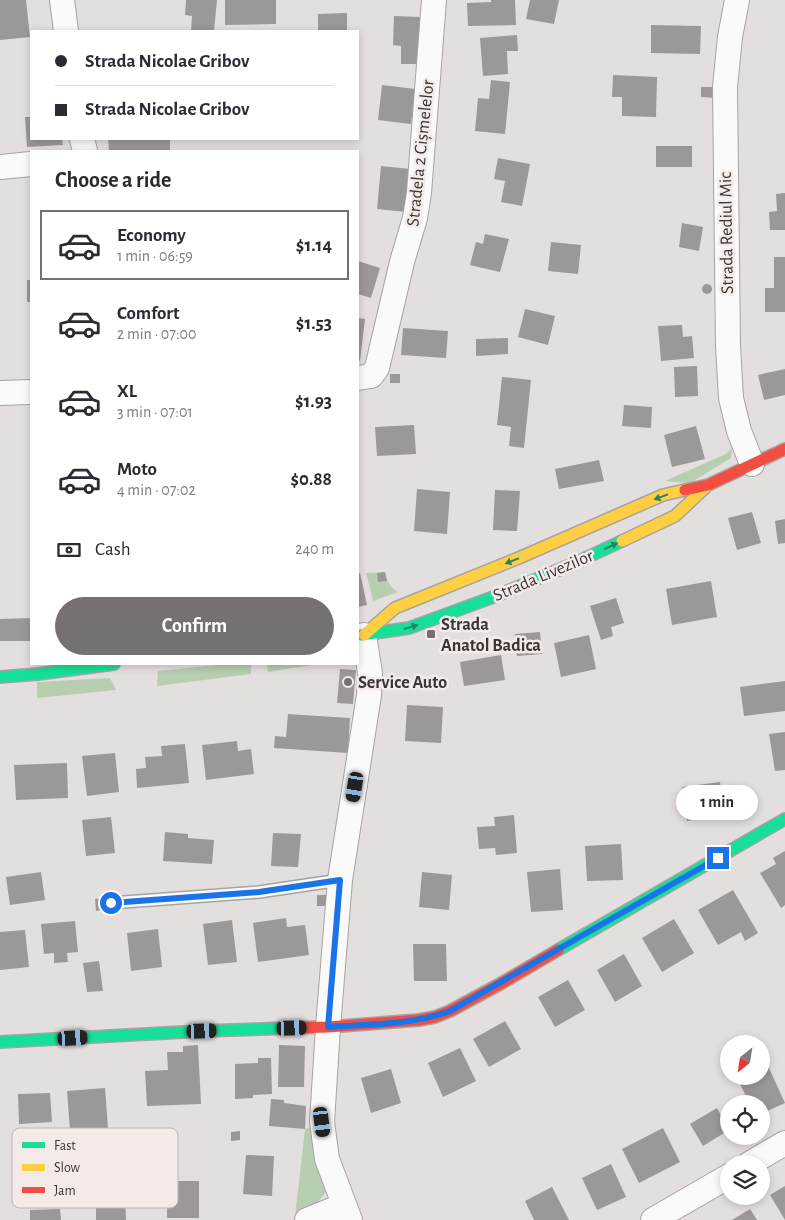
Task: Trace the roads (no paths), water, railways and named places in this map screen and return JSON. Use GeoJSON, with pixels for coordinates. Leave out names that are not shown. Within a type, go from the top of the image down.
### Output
{"type":"FeatureCollection","features":[{"type":"Feature","properties":{"kind":"street"},"geometry":{"type":"LineString","coordinates":[[62,0],[66,30]]}},
{"type":"Feature","properties":{"kind":"street","name":"Stradela 2 Cișmelelor"},"geometry":{"type":"LineString","coordinates":[[359,378],[370,376],[377,368],[402,262],[415,218],[419,193],[434,0]]}},
{"type":"Feature","properties":{"kind":"street","name":"Strada Rediul Mic"},"geometry":{"type":"LineString","coordinates":[[737,0],[730,37],[725,88],[728,346],[731,398],[739,431],[752,464]]}},
{"type":"Feature","properties":{"kind":"street"},"geometry":{"type":"LineString","coordinates":[[0,167],[30,164]]}},
{"type":"Feature","properties":{"kind":"street"},"geometry":{"type":"LineString","coordinates":[[0,393],[30,392]]}},
{"type":"Feature","properties":{"kind":"street","name":"Strada Livezilor"},"geometry":{"type":"LineString","coordinates":[[361,636],[395,608],[521,557],[663,495],[708,485],[785,449]]}},
{"type":"Feature","properties":{"kind":"street","name":"Strada Livezilor"},"geometry":{"type":"LineString","coordinates":[[361,636],[409,628],[496,596],[575,563],[675,516],[708,485]]}},
{"type":"Feature","properties":{"kind":"street"},"geometry":{"type":"LineString","coordinates":[[307,1220],[347,1212],[327,1159],[322,1122],[340,880],[369,695],[370,673],[361,636]]}},
{"type":"Feature","properties":{"kind":"street"},"geometry":{"type":"LineString","coordinates":[[0,677],[106,665]]}},
{"type":"Feature","properties":{"kind":"street"},"geometry":{"type":"LineString","coordinates":[[0,1042],[202,1031],[328,1027],[419,1020],[434,1017],[450,1011],[785,819]]}},
{"type":"Feature","properties":{"kind":"street"},"geometry":{"type":"LineString","coordinates":[[764,1155],[785,1143]]}},
{"type":"Feature","properties":{"kind":"street"},"geometry":{"type":"LineString","coordinates":[[652,1220],[720,1181]]}},
{"type":"Feature","properties":{"kind":"lane"},"geometry":{"type":"LineString","coordinates":[[111,903],[259,892],[340,880]]}},
{"type":"Feature","properties":{"kind":"place","name":"Strada Anatol Badica"},"geometry":{"type":"Point","coordinates":[431,634]}},
{"type":"Feature","properties":{"kind":"place","name":"Service Auto"},"geometry":{"type":"Point","coordinates":[348,682]}}]}
